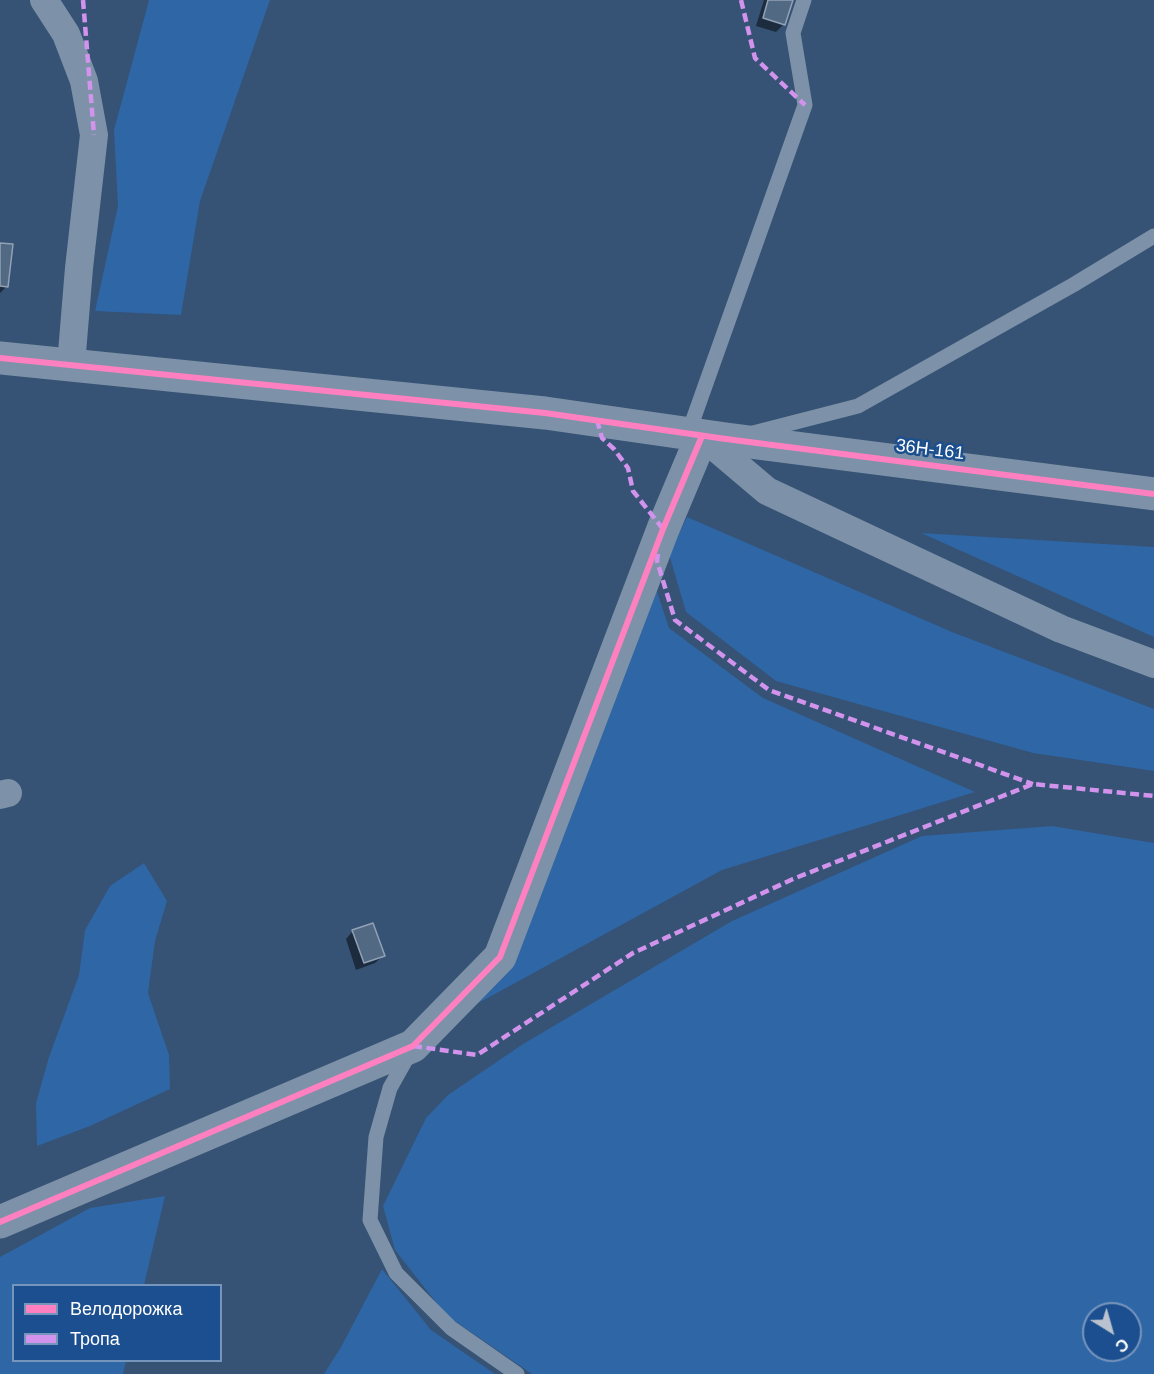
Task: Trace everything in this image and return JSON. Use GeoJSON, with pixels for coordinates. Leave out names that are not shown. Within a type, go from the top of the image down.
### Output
{"type":"FeatureCollection","features":[{"type":"Feature","properties":{"kind":"street"},"geometry":{"type":"LineString","coordinates":[[44,0],[66,34],[84,81],[94,135],[71,365]]}},
{"type":"Feature","properties":{"kind":"street","name":"36Н-161"},"geometry":{"type":"LineString","coordinates":[[0,358],[545,413],[705,437],[1154,494]]}},
{"type":"Feature","properties":{"kind":"street"},"geometry":{"type":"LineString","coordinates":[[0,1222],[413,1046],[500,957],[663,529],[705,437],[767,491],[1061,629],[1154,664]]}},
{"type":"Feature","properties":{"kind":"lane"},"geometry":{"type":"LineString","coordinates":[[804,0],[792,33],[805,105],[705,437],[858,406],[1073,285],[1154,236]]}},
{"type":"Feature","properties":{"kind":"lane"},"geometry":{"type":"LineString","coordinates":[[413,1046],[390,1088],[376,1137],[370,1220],[396,1273],[450,1328],[517,1374]]}},
{"type":"Feature","properties":{"kind":"shaded area"},"geometry":{"type":"Polygon","coordinates":[[[149,0],[270,0],[200,201],[181,315],[95,311],[118,206],[114,130],[149,0]]]}},
{"type":"Feature","properties":{"kind":"shaded area"},"geometry":{"type":"Polygon","coordinates":[[[687,517],[952,632],[1154,709],[1154,771],[1033,753],[776,681],[686,612],[669,554],[687,517]]]}},
{"type":"Feature","properties":{"kind":"shaded area"},"geometry":{"type":"Polygon","coordinates":[[[921,533],[1154,547],[1154,637],[921,533]]]}},
{"type":"Feature","properties":{"kind":"shaded area"},"geometry":{"type":"Polygon","coordinates":[[[647,561],[669,628],[763,698],[975,792],[722,870],[484,1000],[454,1013],[486,973],[647,561]]]}},
{"type":"Feature","properties":{"kind":"shaded area"},"geometry":{"type":"Polygon","coordinates":[[[1052,826],[1154,843],[1154,1374],[532,1374],[446,1315],[395,1250],[383,1206],[426,1118],[448,1095],[523,1044],[732,921],[922,836],[1052,826]]]}},
{"type":"Feature","properties":{"kind":"shaded area"},"geometry":{"type":"Polygon","coordinates":[[[144,863],[167,901],[155,941],[148,993],[169,1055],[170,1089],[90,1126],[37,1146],[36,1103],[49,1057],[79,975],[85,930],[110,886],[144,863]]]}},
{"type":"Feature","properties":{"kind":"shaded area"},"geometry":{"type":"Polygon","coordinates":[[[165,1196],[144,1284],[12,1284],[12,1362],[126,1362],[123,1374],[0,1374],[0,1257],[90,1208],[165,1196]]]}},
{"type":"Feature","properties":{"kind":"shaded area"},"geometry":{"type":"Polygon","coordinates":[[[382,1269],[431,1330],[495,1374],[324,1374],[341,1347],[382,1269]]]}},
{"type":"Feature","properties":{"kind":"building"},"geometry":{"type":"Polygon","coordinates":[[[768,0],[793,0],[785,25],[763,18],[768,0]]]}},
{"type":"Feature","properties":{"kind":"building"},"geometry":{"type":"Polygon","coordinates":[[[0,243],[13,244],[8,287],[0,286],[0,243]]]}},
{"type":"Feature","properties":{"kind":"building"},"geometry":{"type":"Polygon","coordinates":[[[373,923],[385,956],[364,963],[352,930],[373,923]]]}},
{"type":"Feature","properties":{"kind":"marked path"},"geometry":{"type":"LineString","coordinates":[[83,0],[94,135]]}},
{"type":"Feature","properties":{"kind":"marked path"},"geometry":{"type":"LineString","coordinates":[[741,0],[755,58],[805,105]]}},
{"type":"Feature","properties":{"kind":"marked path"},"geometry":{"type":"LineString","coordinates":[[597,420],[602,438],[614,449],[628,468],[633,491],[663,529],[662,533]]}},
{"type":"Feature","properties":{"kind":"marked path"},"geometry":{"type":"LineString","coordinates":[[658,554],[657,561],[675,620],[769,690],[1033,784]]}},
{"type":"Feature","properties":{"kind":"marked path"},"geometry":{"type":"LineString","coordinates":[[413,1046],[477,1055],[633,953],[793,879],[1033,784],[1154,796]]}},
{"type":"Feature","properties":{"kind":"cycle path"},"geometry":{"type":"LineString","coordinates":[[0,358],[545,413],[726,439],[1154,494]]}},
{"type":"Feature","properties":{"kind":"cycle path"},"geometry":{"type":"LineString","coordinates":[[0,1222],[413,1046],[500,957],[663,529],[702,436]]}}]}
